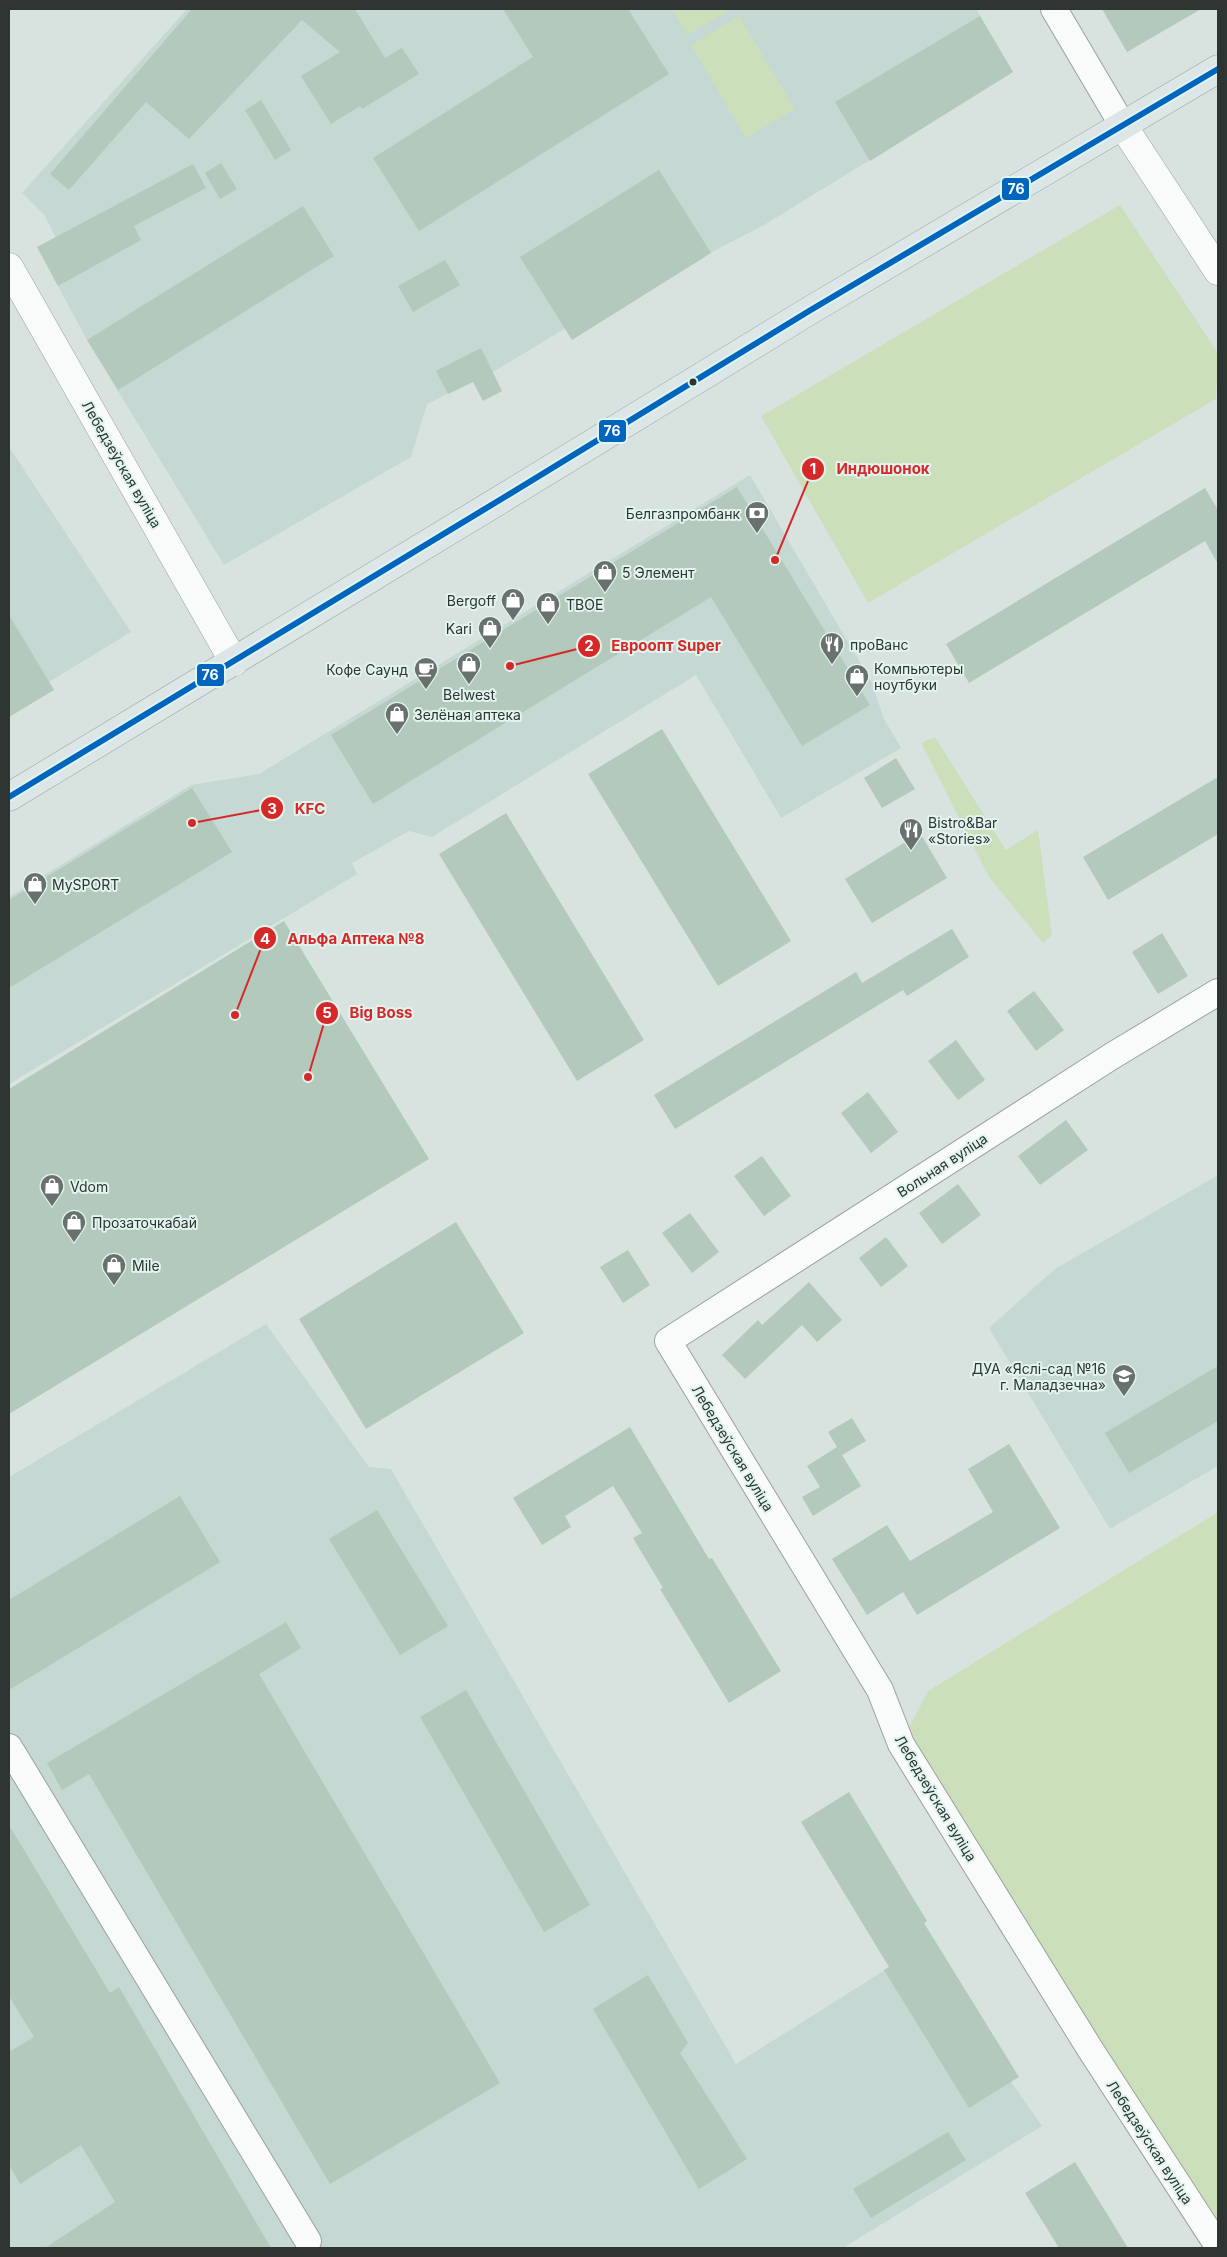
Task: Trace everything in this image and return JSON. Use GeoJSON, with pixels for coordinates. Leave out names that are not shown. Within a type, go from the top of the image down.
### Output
{"type":"FeatureCollection","features":[{"type":"Feature","properties":{"kind":"main road"},"geometry":{"type":"LineString","coordinates":[[9,797],[809,311],[1218,69]]}},
{"type":"Feature","properties":{"kind":"main road"},"geometry":{"type":"LineString","coordinates":[[1123,126],[1218,271]]}},
{"type":"Feature","properties":{"kind":"main road","name":"Лебедзеўская вуліца"},"geometry":{"type":"LineString","coordinates":[[9,267],[234,662]]}},
{"type":"Feature","properties":{"kind":"street"},"geometry":{"type":"LineString","coordinates":[[1054,9],[1123,126]]}},
{"type":"Feature","properties":{"kind":"street","name":"Вольная вуліца"},"geometry":{"type":"LineString","coordinates":[[668,1341],[1112,1056],[1218,992]]}},
{"type":"Feature","properties":{"kind":"street","name":"Лебедзеўская вуліца"},"geometry":{"type":"LineString","coordinates":[[668,1341],[880,1690],[901,1744],[1090,2049],[1218,2246]]}},
{"type":"Feature","properties":{"kind":"street"},"geometry":{"type":"LineString","coordinates":[[9,1747],[308,2241]]}},
{"type":"Feature","properties":{"kind":"shaded area"},"geometry":{"type":"Polygon","coordinates":[[[187,9],[976,9],[1013,72],[764,225],[564,329],[493,372],[427,404],[411,457],[224,565],[87,340],[37,247],[56,238],[45,216],[22,193],[187,9]]]}},
{"type":"Feature","properties":{"kind":"shaded area"},"geometry":{"type":"Polygon","coordinates":[[[9,447],[131,632],[49,682],[54,689],[9,717],[9,447]]]}},
{"type":"Feature","properties":{"kind":"shaded area"},"geometry":{"type":"Polygon","coordinates":[[[750,475],[872,683],[884,719],[901,748],[781,818],[696,675],[432,837],[409,831],[352,863],[357,874],[9,1084],[9,897],[191,785],[259,774],[750,475]]]}},
{"type":"Feature","properties":{"kind":"shaded area","name":"ДУА «Яслі-сад №16 г. Маладзечна»"},"geometry":{"type":"Polygon","coordinates":[[[1218,1175],[1218,1466],[1110,1529],[989,1328],[1055,1269],[1218,1175]]]}},
{"type":"Feature","properties":{"kind":"shaded area"},"geometry":{"type":"Polygon","coordinates":[[[266,1324],[369,1467],[391,1469],[736,2064],[934,1939],[1011,2082],[1042,2126],[846,2246],[847,2248],[9,2248],[9,1477],[266,1324]]]}},
{"type":"Feature","properties":{"kind":"green space"},"geometry":{"type":"Polygon","coordinates":[[[672,9],[732,9],[687,35],[672,9]]]}},
{"type":"Feature","properties":{"kind":"green space"},"geometry":{"type":"Polygon","coordinates":[[[739,16],[795,109],[746,138],[691,45],[739,16]]]}},
{"type":"Feature","properties":{"kind":"green space"},"geometry":{"type":"Polygon","coordinates":[[[1120,205],[1218,353],[1216,399],[868,603],[761,416],[1120,205]]]}},
{"type":"Feature","properties":{"kind":"green space"},"geometry":{"type":"Polygon","coordinates":[[[935,737],[1006,850],[1038,830],[1052,935],[1043,943],[989,877],[921,743],[935,737]]]}},
{"type":"Feature","properties":{"kind":"green space"},"geometry":{"type":"Polygon","coordinates":[[[1218,1512],[1218,2246],[901,1744],[928,1691],[1218,1512]]]}},
{"type":"Feature","properties":{"kind":"building"},"geometry":{"type":"Polygon","coordinates":[[[192,9],[355,9],[385,58],[402,48],[419,74],[362,109],[360,106],[331,124],[301,76],[340,52],[302,20],[189,139],[146,102],[69,190],[50,174],[192,9]]]}},
{"type":"Feature","properties":{"kind":"building"},"geometry":{"type":"Polygon","coordinates":[[[503,9],[628,9],[669,74],[419,231],[373,158],[533,57],[503,9]]]}},
{"type":"Feature","properties":{"kind":"building"},"geometry":{"type":"Polygon","coordinates":[[[1102,9],[1201,9],[1127,52],[1102,9]]]}},
{"type":"Feature","properties":{"kind":"building"},"geometry":{"type":"Polygon","coordinates":[[[980,16],[1013,72],[870,161],[835,102],[980,16]]]}},
{"type":"Feature","properties":{"kind":"building"},"geometry":{"type":"Polygon","coordinates":[[[261,100],[291,150],[275,160],[245,110],[261,100]]]}},
{"type":"Feature","properties":{"kind":"building"},"geometry":{"type":"Polygon","coordinates":[[[221,163],[237,189],[220,199],[205,173],[221,163]]]}},
{"type":"Feature","properties":{"kind":"building"},"geometry":{"type":"Polygon","coordinates":[[[193,164],[206,188],[134,226],[141,240],[58,286],[37,247],[193,164]]]}},
{"type":"Feature","properties":{"kind":"building"},"geometry":{"type":"Polygon","coordinates":[[[659,170],[711,253],[572,340],[520,257],[659,170]]]}},
{"type":"Feature","properties":{"kind":"building"},"geometry":{"type":"Polygon","coordinates":[[[303,206],[334,256],[118,390],[87,340],[303,206]]]}},
{"type":"Feature","properties":{"kind":"building"},"geometry":{"type":"Polygon","coordinates":[[[445,260],[460,285],[413,312],[398,286],[445,260]]]}},
{"type":"Feature","properties":{"kind":"building"},"geometry":{"type":"Polygon","coordinates":[[[481,348],[502,391],[483,401],[473,382],[448,394],[436,371],[481,348]]]}},
{"type":"Feature","properties":{"kind":"building"},"geometry":{"type":"Polygon","coordinates":[[[737,487],[870,705],[802,746],[711,597],[373,804],[331,735],[737,487]]]}},
{"type":"Feature","properties":{"kind":"building"},"geometry":{"type":"Polygon","coordinates":[[[1205,488],[1218,510],[1218,564],[1205,541],[969,683],[946,644],[1205,488]]]}},
{"type":"Feature","properties":{"kind":"building"},"geometry":{"type":"Polygon","coordinates":[[[9,615],[54,690],[9,717],[9,615]]]}},
{"type":"Feature","properties":{"kind":"building"},"geometry":{"type":"Polygon","coordinates":[[[662,729],[791,941],[718,986],[588,774],[662,729]]]}},
{"type":"Feature","properties":{"kind":"building"},"geometry":{"type":"Polygon","coordinates":[[[896,758],[915,789],[882,808],[864,778],[896,758]]]}},
{"type":"Feature","properties":{"kind":"building"},"geometry":{"type":"Polygon","coordinates":[[[1218,777],[1218,834],[1108,900],[1083,857],[1218,777]]]}},
{"type":"Feature","properties":{"kind":"building"},"geometry":{"type":"Polygon","coordinates":[[[192,788],[232,852],[9,988],[9,900],[192,788]]]}},
{"type":"Feature","properties":{"kind":"building"},"geometry":{"type":"Polygon","coordinates":[[[506,813],[644,1040],[577,1081],[439,854],[506,813]]]}},
{"type":"Feature","properties":{"kind":"building"},"geometry":{"type":"Polygon","coordinates":[[[920,833],[947,878],[872,923],[845,879],[920,833]]]}},
{"type":"Feature","properties":{"kind":"building","name":"Mile"},"geometry":{"type":"Polygon","coordinates":[[[284,921],[429,1159],[9,1414],[9,1089],[284,921]]]}},
{"type":"Feature","properties":{"kind":"building"},"geometry":{"type":"Polygon","coordinates":[[[952,929],[969,957],[907,996],[903,990],[675,1129],[654,1095],[856,972],[862,983],[952,929]]]}},
{"type":"Feature","properties":{"kind":"building"},"geometry":{"type":"Polygon","coordinates":[[[1162,933],[1188,976],[1158,994],[1132,952],[1162,933]]]}},
{"type":"Feature","properties":{"kind":"building"},"geometry":{"type":"Polygon","coordinates":[[[1034,991],[1064,1030],[1036,1051],[1007,1011],[1034,991]]]}},
{"type":"Feature","properties":{"kind":"building"},"geometry":{"type":"Polygon","coordinates":[[[956,1040],[985,1080],[958,1100],[928,1061],[956,1040]]]}},
{"type":"Feature","properties":{"kind":"building"},"geometry":{"type":"Polygon","coordinates":[[[868,1092],[898,1132],[871,1153],[841,1113],[868,1092]]]}},
{"type":"Feature","properties":{"kind":"building"},"geometry":{"type":"Polygon","coordinates":[[[1066,1120],[1088,1150],[1040,1185],[1018,1156],[1066,1120]]]}},
{"type":"Feature","properties":{"kind":"building"},"geometry":{"type":"Polygon","coordinates":[[[762,1156],[791,1196],[764,1216],[734,1176],[762,1156]]]}},
{"type":"Feature","properties":{"kind":"building"},"geometry":{"type":"Polygon","coordinates":[[[958,1184],[981,1215],[942,1244],[919,1213],[958,1184]]]}},
{"type":"Feature","properties":{"kind":"building"},"geometry":{"type":"Polygon","coordinates":[[[690,1213],[719,1252],[692,1273],[662,1233],[690,1213]]]}},
{"type":"Feature","properties":{"kind":"building"},"geometry":{"type":"Polygon","coordinates":[[[456,1222],[524,1333],[366,1429],[299,1319],[456,1222]]]}},
{"type":"Feature","properties":{"kind":"building"},"geometry":{"type":"Polygon","coordinates":[[[886,1237],[908,1266],[881,1287],[859,1258],[886,1237]]]}},
{"type":"Feature","properties":{"kind":"building"},"geometry":{"type":"Polygon","coordinates":[[[628,1250],[650,1285],[623,1303],[600,1267],[628,1250]]]}},
{"type":"Feature","properties":{"kind":"building"},"geometry":{"type":"Polygon","coordinates":[[[809,1282],[842,1320],[817,1342],[802,1325],[745,1379],[722,1355],[758,1320],[762,1325],[809,1282]]]}},
{"type":"Feature","properties":{"kind":"building"},"geometry":{"type":"Polygon","coordinates":[[[1218,1366],[1218,1421],[1129,1473],[1105,1433],[1218,1366]]]}},
{"type":"Feature","properties":{"kind":"building"},"geometry":{"type":"Polygon","coordinates":[[[852,1418],[866,1441],[842,1455],[861,1486],[813,1516],[802,1497],[820,1487],[807,1466],[837,1447],[828,1432],[852,1418]]]}},
{"type":"Feature","properties":{"kind":"building"},"geometry":{"type":"Polygon","coordinates":[[[630,1427],[709,1559],[712,1558],[781,1671],[729,1703],[660,1589],[663,1588],[633,1538],[642,1533],[613,1486],[565,1516],[571,1527],[542,1545],[513,1498],[630,1427]]]}},
{"type":"Feature","properties":{"kind":"building"},"geometry":{"type":"Polygon","coordinates":[[[1009,1444],[1060,1528],[917,1615],[903,1592],[867,1615],[832,1559],[887,1525],[910,1561],[993,1512],[968,1469],[1009,1444]]]}},
{"type":"Feature","properties":{"kind":"building"},"geometry":{"type":"Polygon","coordinates":[[[180,1496],[220,1562],[9,1690],[9,1600],[180,1496]]]}},
{"type":"Feature","properties":{"kind":"building"},"geometry":{"type":"Polygon","coordinates":[[[377,1510],[448,1626],[400,1655],[329,1539],[377,1510]]]}},
{"type":"Feature","properties":{"kind":"building"},"geometry":{"type":"Polygon","coordinates":[[[286,1622],[301,1648],[259,1674],[500,2083],[330,2184],[89,1774],[62,1790],[47,1763],[286,1622]]]}},
{"type":"Feature","properties":{"kind":"building"},"geometry":{"type":"Polygon","coordinates":[[[466,1690],[590,1905],[544,1932],[420,1717],[466,1690]]]}},
{"type":"Feature","properties":{"kind":"building"},"geometry":{"type":"Polygon","coordinates":[[[849,1792],[927,1921],[924,1923],[1019,2077],[969,2108],[884,1970],[889,1967],[801,1822],[849,1792]]]}},
{"type":"Feature","properties":{"kind":"building"},"geometry":{"type":"Polygon","coordinates":[[[9,1825],[110,1993],[119,1987],[271,2248],[45,2248],[115,2202],[81,2145],[20,2184],[9,2165],[9,2052],[34,2037],[9,1996],[9,1825]]]}},
{"type":"Feature","properties":{"kind":"building"},"geometry":{"type":"Polygon","coordinates":[[[648,1975],[688,2043],[680,2053],[747,2159],[699,2189],[593,2009],[648,1975]]]}},
{"type":"Feature","properties":{"kind":"building"},"geometry":{"type":"Polygon","coordinates":[[[948,2132],[966,2160],[871,2218],[853,2189],[948,2132]]]}},
{"type":"Feature","properties":{"kind":"building"},"geometry":{"type":"Polygon","coordinates":[[[1075,2162],[1128,2248],[1059,2248],[1025,2193],[1075,2162]]]}},
{"type":"Feature","properties":{"kind":"transit line","name":"76"},"geometry":{"type":"LineString","coordinates":[[9,797],[809,311],[1218,69]]}},
{"type":"Feature","properties":{"kind":"place","name":"Белгазпромбанк"},"geometry":{"type":"Point","coordinates":[757,534]}},
{"type":"Feature","properties":{"kind":"place","name":"Индюшонок"},"geometry":{"type":"Point","coordinates":[775,560]}},
{"type":"Feature","properties":{"kind":"place","name":"5 Элемент"},"geometry":{"type":"Point","coordinates":[605,593]}},
{"type":"Feature","properties":{"kind":"place","name":"Bergoff"},"geometry":{"type":"Point","coordinates":[513,621]}},
{"type":"Feature","properties":{"kind":"place","name":"ТВОЕ"},"geometry":{"type":"Point","coordinates":[548,625]}},
{"type":"Feature","properties":{"kind":"place","name":"Kari"},"geometry":{"type":"Point","coordinates":[490,649]}},
{"type":"Feature","properties":{"kind":"place","name":"проВанс"},"geometry":{"type":"Point","coordinates":[832,665]}},
{"type":"Feature","properties":{"kind":"place","name":"Евроопт Super"},"geometry":{"type":"Point","coordinates":[510,666]}},
{"type":"Feature","properties":{"kind":"place","name":"Belwest"},"geometry":{"type":"Point","coordinates":[469,685]}},
{"type":"Feature","properties":{"kind":"place","name":"Кофе Саунд"},"geometry":{"type":"Point","coordinates":[426,690]}},
{"type":"Feature","properties":{"kind":"place","name":"Компьютеры ноутбуки"},"geometry":{"type":"Point","coordinates":[857,697]}},
{"type":"Feature","properties":{"kind":"place","name":"Зелёная аптека"},"geometry":{"type":"Point","coordinates":[397,735]}},
{"type":"Feature","properties":{"kind":"place","name":"KFC"},"geometry":{"type":"Point","coordinates":[192,823]}},
{"type":"Feature","properties":{"kind":"place","name":"Bistro&Bar «Stories»"},"geometry":{"type":"Point","coordinates":[911,851]}},
{"type":"Feature","properties":{"kind":"place","name":"MySPORT"},"geometry":{"type":"Point","coordinates":[35,905]}},
{"type":"Feature","properties":{"kind":"place","name":"Альфа Аптека №8"},"geometry":{"type":"Point","coordinates":[235,1015]}},
{"type":"Feature","properties":{"kind":"place","name":"Big Boss"},"geometry":{"type":"Point","coordinates":[308,1077]}},
{"type":"Feature","properties":{"kind":"place","name":"Vdom"},"geometry":{"type":"Point","coordinates":[52,1207]}},
{"type":"Feature","properties":{"kind":"place","name":"Прозаточкабай"},"geometry":{"type":"Point","coordinates":[74,1243]}},
{"type":"Feature","properties":{"kind":"place","name":"Mile"},"geometry":{"type":"Point","coordinates":[114,1286]}},
{"type":"Feature","properties":{"kind":"place","name":"ДУА «Яслі-сад №16 г. Маладзечна»"},"geometry":{"type":"Point","coordinates":[1124,1397]}}]}
